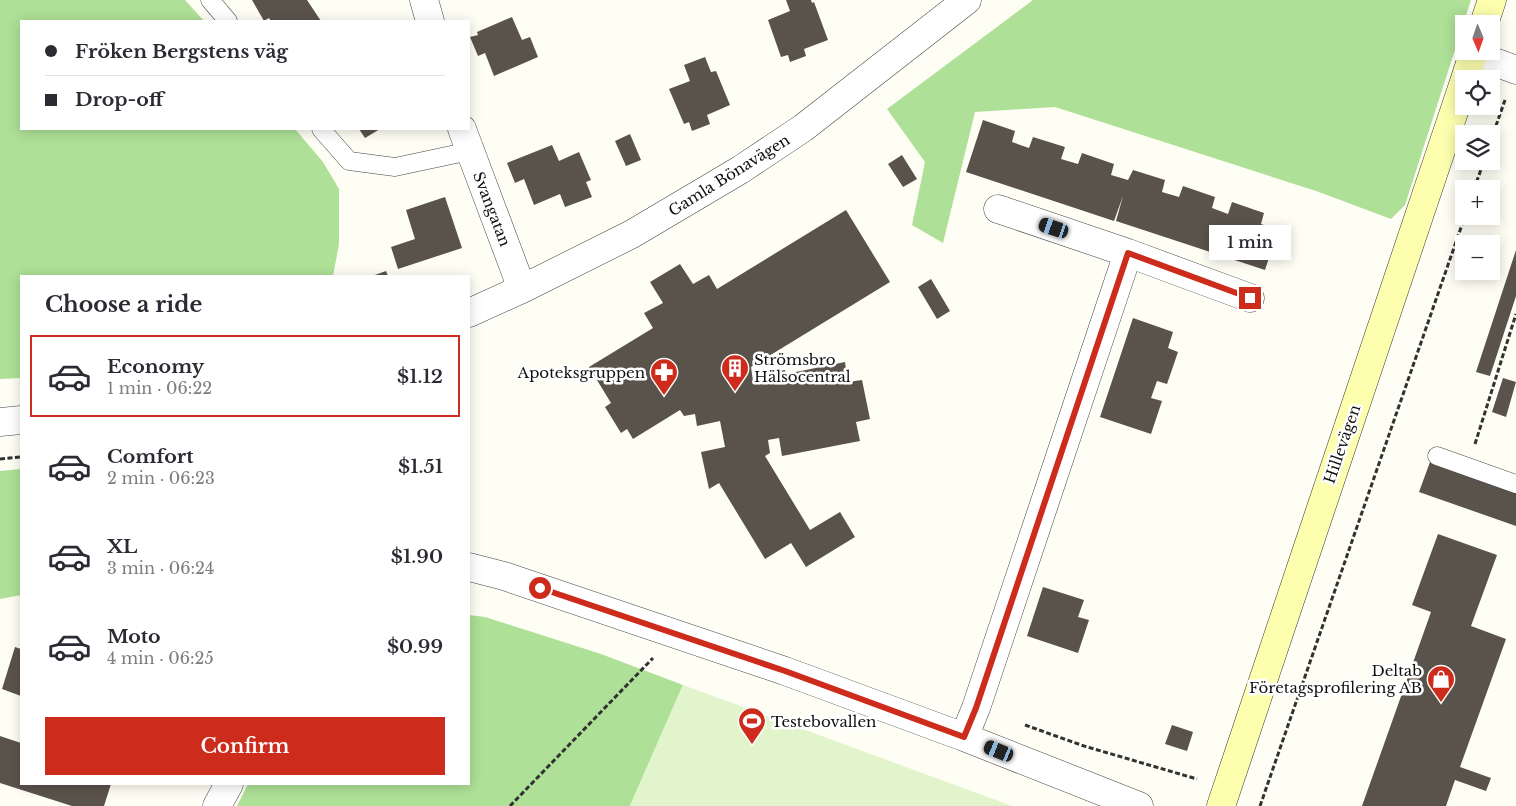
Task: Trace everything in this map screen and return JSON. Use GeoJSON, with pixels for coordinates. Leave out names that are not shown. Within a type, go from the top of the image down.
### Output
{"type":"FeatureCollection","features":[{"type":"Feature","properties":{"kind":"street"},"geometry":{"type":"LineString","coordinates":[[424,0],[430,20]]}},
{"type":"Feature","properties":{"kind":"street","name":"Gamla Bönavägen"},"geometry":{"type":"LineString","coordinates":[[470,313],[632,234],[740,170],[803,128],[933,11],[967,0]]}},
{"type":"Feature","properties":{"kind":"street"},"geometry":{"type":"LineString","coordinates":[[1487,15],[1492,0]]}},
{"type":"Feature","properties":{"kind":"street"},"geometry":{"type":"LineString","coordinates":[[1471,61],[1516,70]]}},
{"type":"Feature","properties":{"kind":"street","name":"Hillevägen"},"geometry":{"type":"LineString","coordinates":[[1221,806],[1455,109]]}},
{"type":"Feature","properties":{"kind":"street","name":"Svangatan"},"geometry":{"type":"LineString","coordinates":[[466,140],[522,289]]}},
{"type":"Feature","properties":{"kind":"street"},"geometry":{"type":"LineString","coordinates":[[998,209],[1128,253],[1250,298]]}},
{"type":"Feature","properties":{"kind":"street"},"geometry":{"type":"LineString","coordinates":[[964,737],[976,708],[1128,253]]}},
{"type":"Feature","properties":{"kind":"street"},"geometry":{"type":"LineString","coordinates":[[0,422],[20,420]]}},
{"type":"Feature","properties":{"kind":"street"},"geometry":{"type":"LineString","coordinates":[[470,567],[504,576],[785,671],[964,737],[1139,806]]}},
{"type":"Feature","properties":{"kind":"street"},"geometry":{"type":"LineString","coordinates":[[217,806],[228,785]]}},
{"type":"Feature","properties":{"kind":"lane"},"geometry":{"type":"LineString","coordinates":[[210,0],[227,20]]}},
{"type":"Feature","properties":{"kind":"lane"},"geometry":{"type":"LineString","coordinates":[[322,130],[349,161],[395,168],[466,140]]}},
{"type":"Feature","properties":{"kind":"lane"},"geometry":{"type":"LineString","coordinates":[[1437,456],[1516,484]]}},
{"type":"Feature","properties":{"kind":"path"},"geometry":{"type":"LineString","coordinates":[[1496,125],[1516,70]]}},
{"type":"Feature","properties":{"kind":"path"},"geometry":{"type":"LineString","coordinates":[[1260,806],[1462,225]]}},
{"type":"Feature","properties":{"kind":"path"},"geometry":{"type":"LineString","coordinates":[[1468,466],[1516,314]]}},
{"type":"Feature","properties":{"kind":"path"},"geometry":{"type":"LineString","coordinates":[[0,459],[20,457]]}},
{"type":"Feature","properties":{"kind":"path"},"geometry":{"type":"LineString","coordinates":[[510,806],[658,653],[666,631]]}},
{"type":"Feature","properties":{"kind":"green space"},"geometry":{"type":"Polygon","coordinates":[[[0,0],[185,0],[203,20],[20,20],[20,130],[296,130],[323,162],[339,189],[339,244],[333,275],[20,275],[20,378],[0,379],[0,0]]]}},
{"type":"Feature","properties":{"kind":"green space"},"geometry":{"type":"Polygon","coordinates":[[[1033,0],[1471,0],[1466,15],[1455,15],[1455,50],[1405,205],[1391,219],[1319,192],[1055,107],[975,112],[943,243],[912,225],[925,162],[887,109],[1033,0]]]}},
{"type":"Feature","properties":{"kind":"green space"},"geometry":{"type":"Polygon","coordinates":[[[20,469],[20,595],[0,599],[0,471],[20,469]]]}},
{"type":"Feature","properties":{"kind":"green space"},"geometry":{"type":"Polygon","coordinates":[[[470,615],[485,617],[601,654],[683,685],[630,806],[237,806],[248,785],[470,785],[470,615]]]}},
{"type":"Feature","properties":{"kind":"green space","name":"Testebovallen"},"geometry":{"type":"Polygon","coordinates":[[[683,685],[1012,806],[630,806],[683,685]]]}},
{"type":"Feature","properties":{"kind":"building"},"geometry":{"type":"Polygon","coordinates":[[[252,0],[307,0],[320,20],[270,20],[269,18],[263,20],[252,0]]]}},
{"type":"Feature","properties":{"kind":"building"},"geometry":{"type":"Polygon","coordinates":[[[786,0],[811,0],[812,3],[814,2],[828,40],[804,49],[806,56],[790,62],[788,55],[781,57],[768,20],[790,11],[786,0]]]}},
{"type":"Feature","properties":{"kind":"building"},"geometry":{"type":"Polygon","coordinates":[[[512,17],[522,40],[530,37],[538,57],[494,76],[485,53],[478,56],[470,37],[478,35],[477,32],[512,17]]]}},
{"type":"Feature","properties":{"kind":"building"},"geometry":{"type":"Polygon","coordinates":[[[705,57],[711,72],[716,71],[730,105],[707,115],[710,124],[692,131],[689,122],[684,124],[669,89],[690,81],[684,65],[705,57]]]}},
{"type":"Feature","properties":{"kind":"building"},"geometry":{"type":"Polygon","coordinates":[[[983,120],[1015,131],[1012,142],[1029,148],[1033,137],[1065,147],[1061,159],[1078,164],[1082,153],[1114,164],[1111,175],[1128,180],[1133,170],[1165,180],[1162,192],[1179,197],[1183,186],[1215,197],[1212,208],[1228,214],[1232,202],[1264,213],[1261,224],[1278,230],[1265,270],[1116,221],[1123,196],[1114,221],[966,172],[983,120]]]}},
{"type":"Feature","properties":{"kind":"building"},"geometry":{"type":"Polygon","coordinates":[[[360,130],[378,130],[365,138],[360,130]]]}},
{"type":"Feature","properties":{"kind":"building"},"geometry":{"type":"Polygon","coordinates":[[[630,134],[641,160],[626,166],[615,141],[630,134]]]}},
{"type":"Feature","properties":{"kind":"building"},"geometry":{"type":"Polygon","coordinates":[[[552,145],[559,161],[579,152],[591,180],[586,182],[592,197],[565,207],[560,194],[534,205],[524,179],[515,183],[507,163],[552,145]]]}},
{"type":"Feature","properties":{"kind":"building"},"geometry":{"type":"Polygon","coordinates":[[[902,155],[917,179],[903,187],[888,164],[902,155]]]}},
{"type":"Feature","properties":{"kind":"building"},"geometry":{"type":"Polygon","coordinates":[[[445,197],[462,248],[398,269],[391,247],[415,239],[406,210],[445,197]]]}},
{"type":"Feature","properties":{"kind":"building","name":"Strömsbro Hälsocentral"},"geometry":{"type":"Polygon","coordinates":[[[846,210],[890,282],[751,367],[753,381],[767,378],[766,373],[785,370],[786,374],[845,362],[848,382],[862,380],[870,419],[856,422],[860,441],[782,456],[779,438],[768,440],[770,453],[765,456],[810,530],[840,512],[855,537],[806,567],[791,543],[765,559],[719,483],[709,489],[701,452],[725,447],[720,421],[697,426],[695,414],[684,416],[680,410],[633,439],[627,429],[621,433],[605,407],[611,403],[589,367],[653,328],[644,313],[663,303],[650,282],[680,264],[693,284],[709,275],[717,289],[846,210]]]}},
{"type":"Feature","properties":{"kind":"building"},"geometry":{"type":"Polygon","coordinates":[[[1516,250],[1516,296],[1490,376],[1476,372],[1516,250]]]}},
{"type":"Feature","properties":{"kind":"building"},"geometry":{"type":"Polygon","coordinates":[[[386,271],[388,275],[375,275],[386,271]]]}},
{"type":"Feature","properties":{"kind":"building"},"geometry":{"type":"Polygon","coordinates":[[[931,279],[950,311],[937,319],[918,287],[931,279]]]}},
{"type":"Feature","properties":{"kind":"building"},"geometry":{"type":"Polygon","coordinates":[[[1133,318],[1173,332],[1168,348],[1178,352],[1167,384],[1157,381],[1151,398],[1162,401],[1151,434],[1100,417],[1133,318]]]}},
{"type":"Feature","properties":{"kind":"building"},"geometry":{"type":"Polygon","coordinates":[[[1503,378],[1516,382],[1506,417],[1492,412],[1503,378]]]}},
{"type":"Feature","properties":{"kind":"building"},"geometry":{"type":"Polygon","coordinates":[[[1430,462],[1516,493],[1516,526],[1419,492],[1430,462]]]}},
{"type":"Feature","properties":{"kind":"building","name":"Deltab Företagsprofilering AB"},"geometry":{"type":"Polygon","coordinates":[[[1438,534],[1497,555],[1471,626],[1506,639],[1460,767],[1491,778],[1486,791],[1455,780],[1446,806],[1362,806],[1431,612],[1412,605],[1438,534]]]}},
{"type":"Feature","properties":{"kind":"building"},"geometry":{"type":"Polygon","coordinates":[[[1043,587],[1084,600],[1078,617],[1089,620],[1078,653],[1027,636],[1043,587]]]}},
{"type":"Feature","properties":{"kind":"building"},"geometry":{"type":"Polygon","coordinates":[[[15,647],[20,649],[20,696],[2,689],[15,647]]]}},
{"type":"Feature","properties":{"kind":"building"},"geometry":{"type":"Polygon","coordinates":[[[1172,725],[1193,732],[1187,751],[1165,744],[1172,725]]]}},
{"type":"Feature","properties":{"kind":"building"},"geometry":{"type":"Polygon","coordinates":[[[0,736],[20,743],[20,785],[111,785],[104,806],[72,806],[0,783],[0,736]]]}},
{"type":"Feature","properties":{"kind":"place","name":"Strömsbro Hälsocentral"},"geometry":{"type":"Point","coordinates":[735,392]}},
{"type":"Feature","properties":{"kind":"place","name":"Apoteksgruppen"},"geometry":{"type":"Point","coordinates":[664,396]}},
{"type":"Feature","properties":{"kind":"place","name":"Deltab Företagsprofilering AB"},"geometry":{"type":"Point","coordinates":[1441,703]}},
{"type":"Feature","properties":{"kind":"place","name":"Testebovallen"},"geometry":{"type":"Point","coordinates":[752,745]}},
{"type":"Feature","properties":{"kind":"route"},"geometry":{"type":"LineString","coordinates":[[540,588],[785,671],[964,737],[976,708],[1128,253],[1250,298]]}}]}
